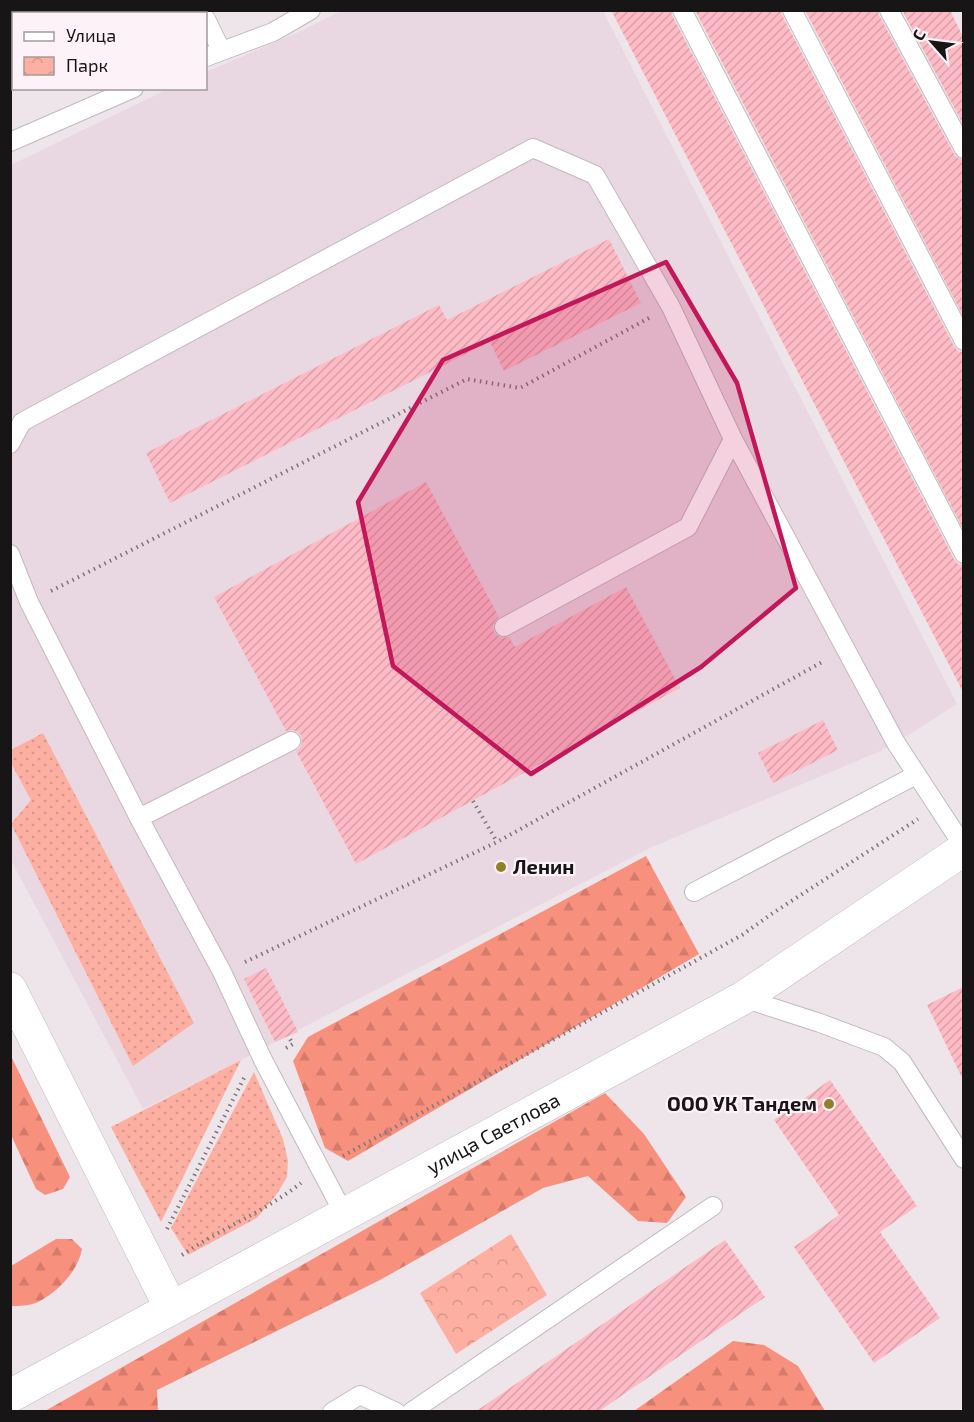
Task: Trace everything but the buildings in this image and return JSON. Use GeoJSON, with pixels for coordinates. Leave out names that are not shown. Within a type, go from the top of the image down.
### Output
{"type":"FeatureCollection","features":[{"type":"Feature","properties":{"kind":"street","name":"улица Светлова"},"geometry":{"type":"LineString","coordinates":[[10,1396],[743,998],[963,848]]}},
{"type":"Feature","properties":{"kind":"street"},"geometry":{"type":"LineString","coordinates":[[10,989],[156,1274],[171,1308]]}},
{"type":"Feature","properties":{"kind":"lane"},"geometry":{"type":"LineString","coordinates":[[207,24],[213,54],[273,32],[311,10]]}},
{"type":"Feature","properties":{"kind":"lane"},"geometry":{"type":"LineString","coordinates":[[682,10],[963,554]]}},
{"type":"Feature","properties":{"kind":"lane"},"geometry":{"type":"LineString","coordinates":[[792,10],[963,341]]}},
{"type":"Feature","properties":{"kind":"lane"},"geometry":{"type":"LineString","coordinates":[[889,10],[963,150]]}},
{"type":"Feature","properties":{"kind":"lane"},"geometry":{"type":"LineString","coordinates":[[10,142],[129,90]]}},
{"type":"Feature","properties":{"kind":"lane"},"geometry":{"type":"LineString","coordinates":[[10,444],[22,422],[533,148],[596,175],[671,307],[733,439],[896,743],[963,848]]}},
{"type":"Feature","properties":{"kind":"lane"},"geometry":{"type":"LineString","coordinates":[[504,627],[687,527],[733,439]]}},
{"type":"Feature","properties":{"kind":"lane"},"geometry":{"type":"LineString","coordinates":[[10,554],[29,602],[139,818],[222,972],[263,1060],[344,1214]]}},
{"type":"Feature","properties":{"kind":"lane"},"geometry":{"type":"LineString","coordinates":[[139,818],[291,741]]}},
{"type":"Feature","properties":{"kind":"lane"},"geometry":{"type":"LineString","coordinates":[[694,892],[916,775]]}},
{"type":"Feature","properties":{"kind":"lane"},"geometry":{"type":"LineString","coordinates":[[743,998],[884,1047],[902,1062],[963,1159]]}},
{"type":"Feature","properties":{"kind":"lane"},"geometry":{"type":"LineString","coordinates":[[411,1412],[713,1206]]}},
{"type":"Feature","properties":{"kind":"lane"},"geometry":{"type":"LineString","coordinates":[[332,1412],[360,1395],[396,1412]]}},
{"type":"Feature","properties":{"kind":"path"},"geometry":{"type":"LineString","coordinates":[[29,602],[467,379],[520,388],[671,307]]}},
{"type":"Feature","properties":{"kind":"path"},"geometry":{"type":"LineString","coordinates":[[222,972],[497,842],[846,649]]}},
{"type":"Feature","properties":{"kind":"path"},"geometry":{"type":"LineString","coordinates":[[473,801],[497,842]]}},
{"type":"Feature","properties":{"kind":"path"},"geometry":{"type":"LineString","coordinates":[[156,1274],[201,1242],[283,1198],[320,1169],[742,935],[937,807]]}},
{"type":"Feature","properties":{"kind":"path"},"geometry":{"type":"LineString","coordinates":[[156,1274],[164,1236],[248,1071],[292,1044],[288,1036]]}},
{"type":"Feature","properties":{"kind":"highlighted area"},"geometry":{"type":"Polygon","coordinates":[[[666,262],[737,383],[796,588],[701,667],[531,774],[393,666],[358,502],[443,360],[666,262]]]}},
{"type":"Feature","properties":{"kind":"shaded area"},"geometry":{"type":"Polygon","coordinates":[[[341,11],[603,11],[957,704],[876,753],[650,848],[143,1109],[11,860],[11,165],[166,90],[207,90],[207,72],[299,32],[341,11]]]}},
{"type":"Feature","properties":{"kind":"green space"},"geometry":{"type":"Polygon","coordinates":[[[43,733],[194,1023],[133,1066],[11,824],[31,800],[11,763],[11,750],[43,733]]]}},
{"type":"Feature","properties":{"kind":"green space"},"geometry":{"type":"Polygon","coordinates":[[[646,856],[699,954],[348,1161],[325,1148],[293,1061],[308,1037],[646,856]]]}},
{"type":"Feature","properties":{"kind":"green space"},"geometry":{"type":"Polygon","coordinates":[[[11,1056],[70,1177],[63,1189],[45,1195],[36,1189],[11,1135],[11,1056]]]}},
{"type":"Feature","properties":{"kind":"green space"},"geometry":{"type":"Polygon","coordinates":[[[241,1060],[161,1222],[111,1127],[241,1060]]]}},
{"type":"Feature","properties":{"kind":"green space"},"geometry":{"type":"Polygon","coordinates":[[[254,1072],[283,1139],[288,1161],[287,1177],[277,1194],[257,1218],[188,1255],[171,1228],[254,1072]]]}},
{"type":"Feature","properties":{"kind":"green space"},"geometry":{"type":"Polygon","coordinates":[[[605,1093],[644,1134],[686,1197],[667,1223],[638,1221],[588,1176],[543,1188],[380,1280],[157,1390],[158,1411],[45,1411],[605,1093]]]}},
{"type":"Feature","properties":{"kind":"green space"},"geometry":{"type":"Polygon","coordinates":[[[511,1234],[547,1295],[456,1354],[420,1293],[511,1234]]]}},
{"type":"Feature","properties":{"kind":"green space"},"geometry":{"type":"Polygon","coordinates":[[[56,1239],[72,1239],[82,1249],[72,1273],[53,1293],[38,1302],[11,1306],[11,1266],[56,1239]]]}},
{"type":"Feature","properties":{"kind":"green space"},"geometry":{"type":"Polygon","coordinates":[[[733,1341],[764,1345],[798,1366],[825,1411],[634,1411],[733,1341]]]}},
{"type":"Feature","properties":{"kind":"place","name":"Ленин"},"geometry":{"type":"Point","coordinates":[501,867]}},
{"type":"Feature","properties":{"kind":"place","name":"ООО УК Тандем"},"geometry":{"type":"Point","coordinates":[829,1104]}}]}
